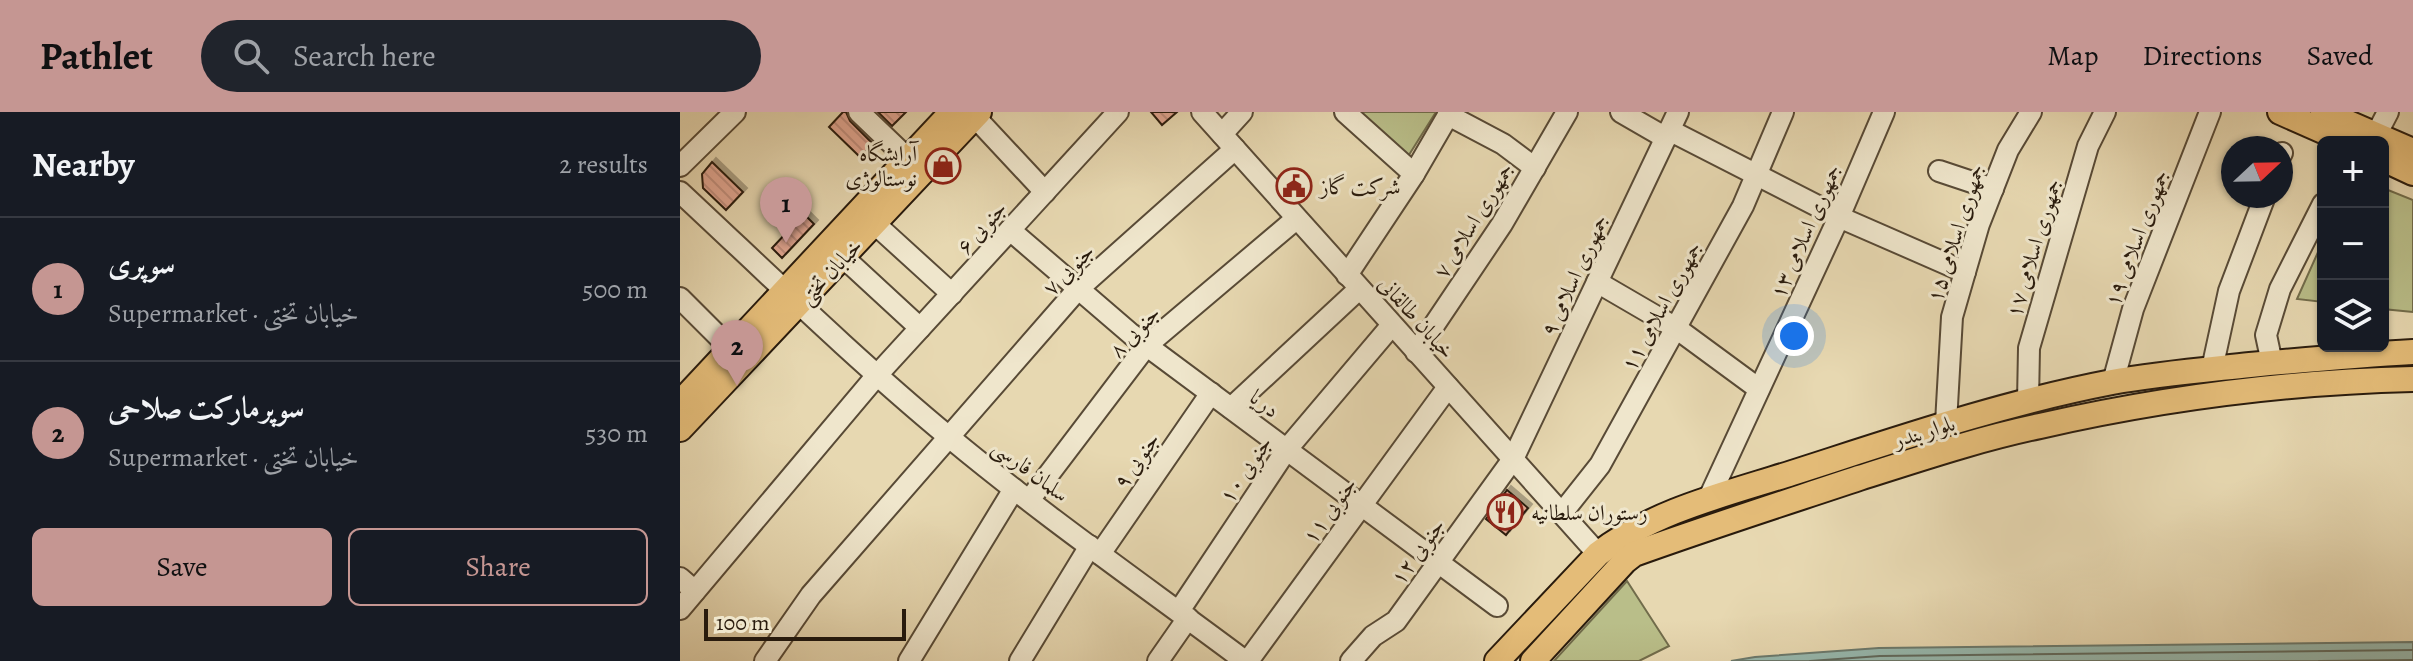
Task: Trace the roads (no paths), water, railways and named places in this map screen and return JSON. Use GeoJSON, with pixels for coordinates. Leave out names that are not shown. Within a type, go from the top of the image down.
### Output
{"type":"FeatureCollection","features":[{"type":"Feature","properties":{"kind":"main road"},"geometry":{"type":"LineString","coordinates":[[2280,112],[2334,136]]}},
{"type":"Feature","properties":{"kind":"main road"},"geometry":{"type":"LineString","coordinates":[[2323,112],[2362,136]]}},
{"type":"Feature","properties":{"kind":"main road","name":"خیابان تختی"},"geometry":{"type":"LineString","coordinates":[[680,429],[908,159],[969,114]]}},
{"type":"Feature","properties":{"kind":"main road","name":"خیابان تختی"},"geometry":{"type":"LineString","coordinates":[[680,403],[731,349],[843,257],[969,114]]}},
{"type":"Feature","properties":{"kind":"main road"},"geometry":{"type":"LineString","coordinates":[[2389,148],[2413,151]]}},
{"type":"Feature","properties":{"kind":"main road"},"geometry":{"type":"LineString","coordinates":[[2389,154],[2413,173]]}},
{"type":"Feature","properties":{"kind":"main road","name":"بلوار بندر"},"geometry":{"type":"LineString","coordinates":[[1497,661],[1598,554],[1616,539],[1652,521],[1708,500],[1946,423],[2113,382],[2328,357],[2413,352]]}},
{"type":"Feature","properties":{"kind":"main road"},"geometry":{"type":"LineString","coordinates":[[2328,357],[2330,382]]}},
{"type":"Feature","properties":{"kind":"main road","name":"بلوار بندر"},"geometry":{"type":"LineString","coordinates":[[1533,661],[1634,554],[1719,523],[1948,450],[2037,426],[2195,396],[2265,387],[2413,379]]}},
{"type":"Feature","properties":{"kind":"street"},"geometry":{"type":"LineString","coordinates":[[680,166],[735,112]]}},
{"type":"Feature","properties":{"kind":"street"},"geometry":{"type":"LineString","coordinates":[[859,112],[908,159]]}},
{"type":"Feature","properties":{"kind":"street","name":"۶ جنوبی"},"geometry":{"type":"LineString","coordinates":[[680,609],[688,585],[1118,112]]}},
{"type":"Feature","properties":{"kind":"street","name":"خیابان طالقانی"},"geometry":{"type":"LineString","coordinates":[[1202,112],[1598,554]]}},
{"type":"Feature","properties":{"kind":"street","name":"۷ جنوبی"},"geometry":{"type":"LineString","coordinates":[[765,661],[811,595],[1078,289],[1229,142],[1242,112]]}},
{"type":"Feature","properties":{"kind":"street"},"geometry":{"type":"LineString","coordinates":[[1345,112],[1414,174]]}},
{"type":"Feature","properties":{"kind":"street","name":"جمهوری اسلامی ۷"},"geometry":{"type":"LineString","coordinates":[[1416,352],[1502,224],[1567,112]]}},
{"type":"Feature","properties":{"kind":"street"},"geometry":{"type":"LineString","coordinates":[[1621,112],[1671,127],[1839,217],[1965,272]]}},
{"type":"Feature","properties":{"kind":"street","name":"جمهوری اسلامی ۱۱"},"geometry":{"type":"LineString","coordinates":[[1562,513],[1600,465],[1676,328],[1743,206],[1783,112]]}},
{"type":"Feature","properties":{"kind":"street","name":"جمهوری اسلامی ۱۳"},"geometry":{"type":"LineString","coordinates":[[1708,500],[1884,112]]}},
{"type":"Feature","properties":{"kind":"street","name":"جمهوری اسلامی ۱۵"},"geometry":{"type":"LineString","coordinates":[[1946,423],[1952,317],[1979,224],[2008,150],[2031,112]]}},
{"type":"Feature","properties":{"kind":"street","name":"جمهوری اسلامی ۱۷"},"geometry":{"type":"LineString","coordinates":[[2028,401],[2029,348],[2088,146],[2105,112]]}},
{"type":"Feature","properties":{"kind":"street","name":"جمهوری اسلامی ۱۹"},"geometry":{"type":"LineString","coordinates":[[2113,382],[2133,309],[2210,112]]}},
{"type":"Feature","properties":{"kind":"street"},"geometry":{"type":"LineString","coordinates":[[2383,136],[2388,112]]}},
{"type":"Feature","properties":{"kind":"street"},"geometry":{"type":"LineString","coordinates":[[969,114],[1045,192]]}},
{"type":"Feature","properties":{"kind":"street"},"geometry":{"type":"LineString","coordinates":[[1231,408],[1353,282],[1449,114],[1503,144],[1535,168]]}},
{"type":"Feature","properties":{"kind":"street","name":"جمهوری اسلامی ۹"},"geometry":{"type":"LineString","coordinates":[[1513,459],[1671,127]]}},
{"type":"Feature","properties":{"kind":"street"},"geometry":{"type":"LineString","coordinates":[[1939,171],[1993,189]]}},
{"type":"Feature","properties":{"kind":"street","name":"سلمان فارسی"},"geometry":{"type":"LineString","coordinates":[[680,192],[948,436],[1095,550],[1246,661]]}},
{"type":"Feature","properties":{"kind":"street"},"geometry":{"type":"LineString","coordinates":[[2212,369],[2229,291],[2260,208]]}},
{"type":"Feature","properties":{"kind":"street"},"geometry":{"type":"LineString","coordinates":[[2272,363],[2266,335],[2280,289],[2321,208]]}},
{"type":"Feature","properties":{"kind":"street","name":"۸ جنوبی"},"geometry":{"type":"LineString","coordinates":[[909,661],[1022,494],[1147,345],[1296,219]]}},
{"type":"Feature","properties":{"kind":"street"},"geometry":{"type":"LineString","coordinates":[[874,223],[952,294]]}},
{"type":"Feature","properties":{"kind":"street","name":"دریا"},"geometry":{"type":"LineString","coordinates":[[1010,230],[1147,345],[1497,606]]}},
{"type":"Feature","properties":{"kind":"street"},"geometry":{"type":"LineString","coordinates":[[843,257],[920,328]]}},
{"type":"Feature","properties":{"kind":"street"},"geometry":{"type":"LineString","coordinates":[[1597,282],[1676,328],[1759,389]]}},
{"type":"Feature","properties":{"kind":"street"},"geometry":{"type":"LineString","coordinates":[[680,298],[731,349]]}},
{"type":"Feature","properties":{"kind":"street","name":"۱۰ جنوبی"},"geometry":{"type":"LineString","coordinates":[[1158,661],[1287,449],[1392,325]]}},
{"type":"Feature","properties":{"kind":"street","name":"۱۱ جنوبی"},"geometry":{"type":"LineString","coordinates":[[1246,661],[1448,387]]}},
{"type":"Feature","properties":{"kind":"street","name":"۹ جنوبی"},"geometry":{"type":"LineString","coordinates":[[1020,661],[1095,550],[1211,393]]}},
{"type":"Feature","properties":{"kind":"street","name":"۱۲ جنوبی"},"geometry":{"type":"LineString","coordinates":[[1351,661],[1373,636],[1396,621],[1513,459]]}},
{"type":"Feature","properties":{"kind":"water"},"geometry":{"type":"Polygon","coordinates":[[[2413,642],[2413,661],[1731,661],[1879,648],[2413,642]]]}},
{"type":"Feature","properties":{"kind":"place","name":"آرایشگاه نوستالوژی"},"geometry":{"type":"Point","coordinates":[943,166]}},
{"type":"Feature","properties":{"kind":"place","name":"شرکت گاز"},"geometry":{"type":"Point","coordinates":[1294,186]}},
{"type":"Feature","properties":{"kind":"place","name":"سوپری"},"geometry":{"type":"Point","coordinates":[786,243]}},
{"type":"Feature","properties":{"kind":"place","name":"سوپرمارکت صلاحی"},"geometry":{"type":"Point","coordinates":[737,386]}},
{"type":"Feature","properties":{"kind":"place","name":"رستوران سلطانیه"},"geometry":{"type":"Point","coordinates":[1505,512]}}]}
